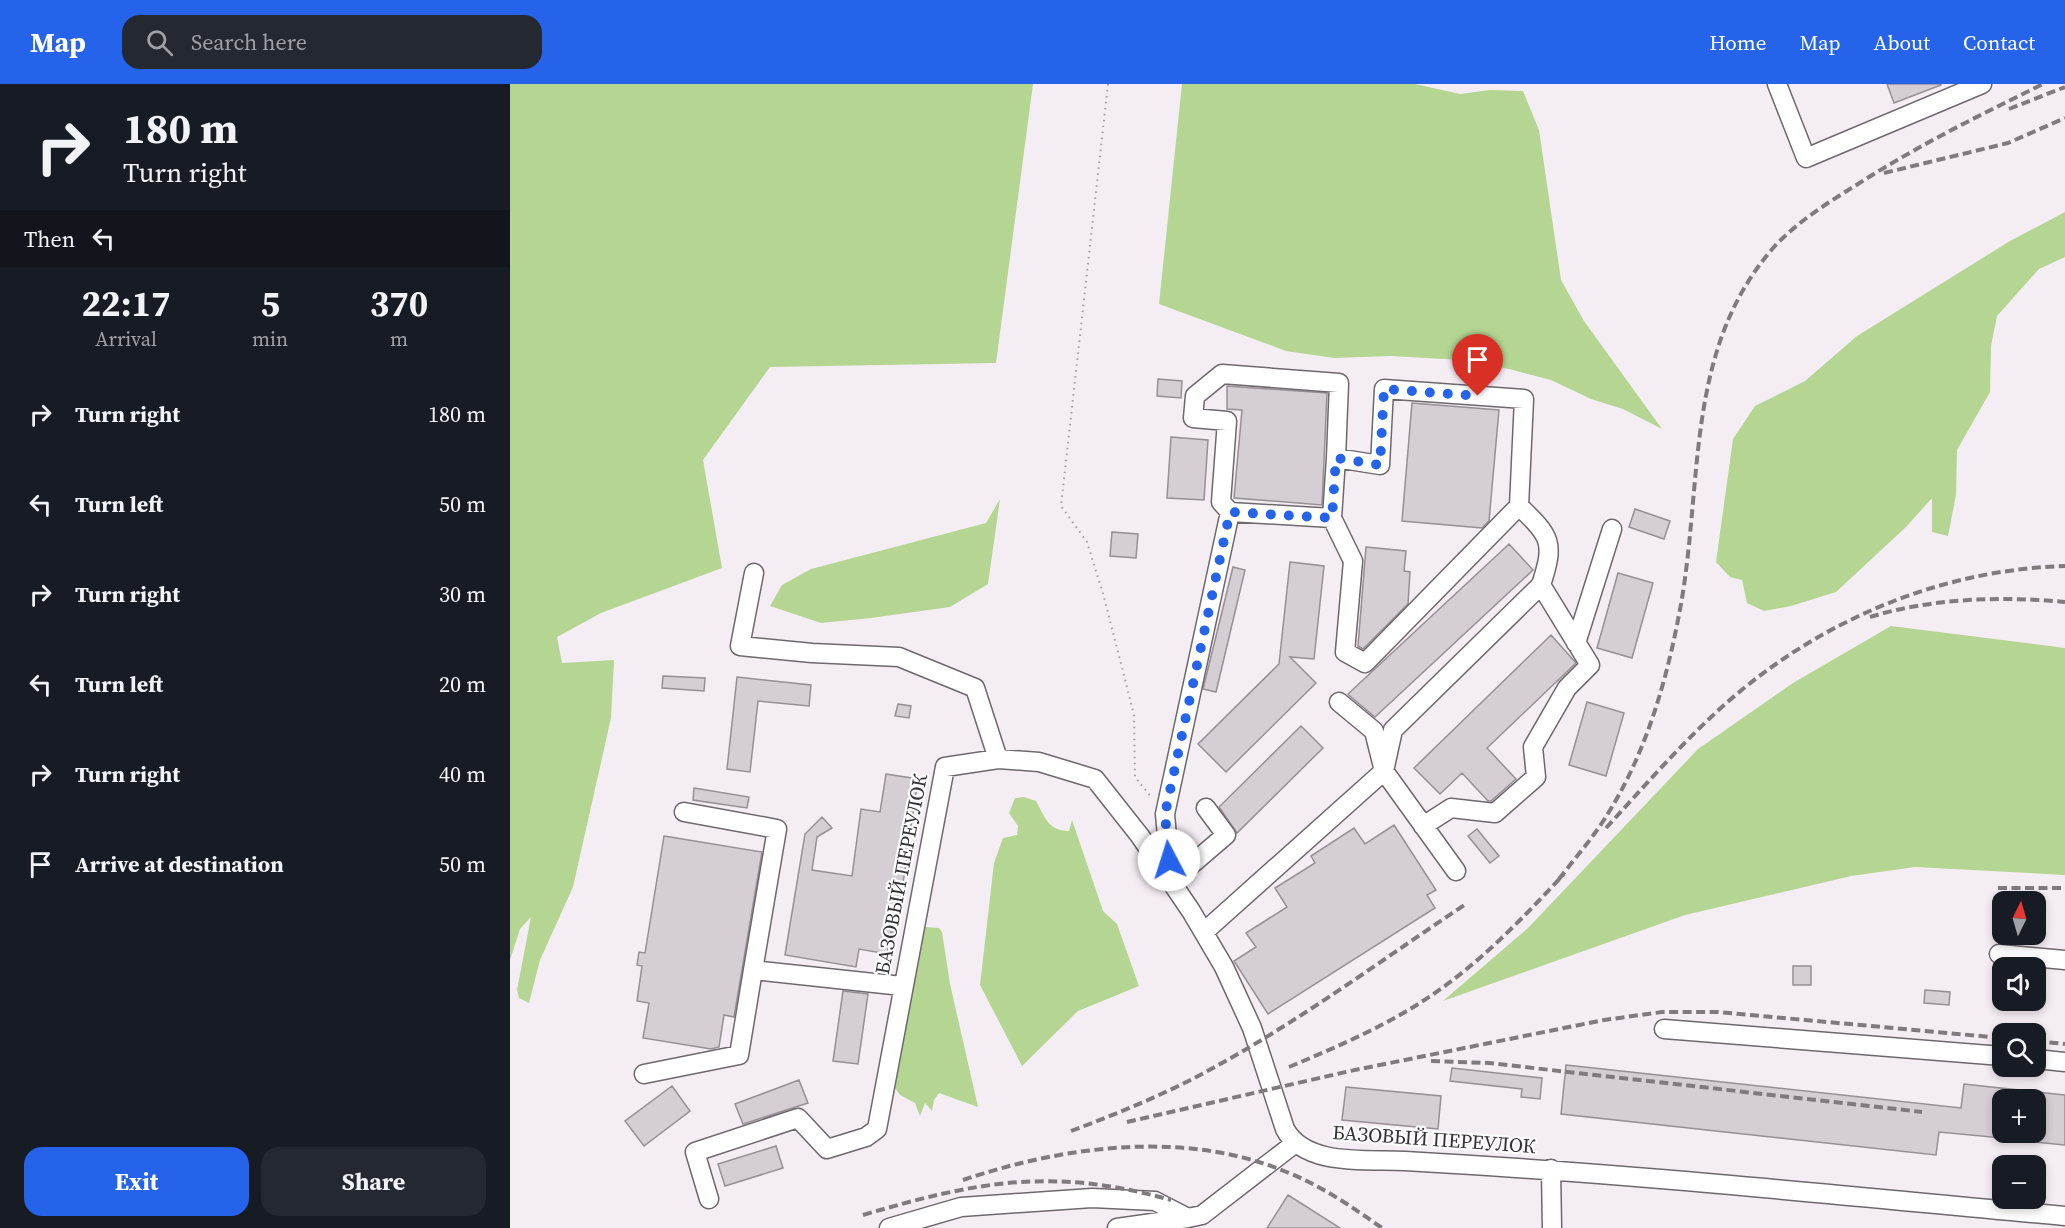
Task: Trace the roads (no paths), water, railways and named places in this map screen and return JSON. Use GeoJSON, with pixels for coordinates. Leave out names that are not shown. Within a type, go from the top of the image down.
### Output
{"type":"FeatureCollection","features":[{"type":"Feature","properties":{"kind":"street"},"geometry":{"type":"LineString","coordinates":[[1777,84],[1806,158],[1982,84]]}},
{"type":"Feature","properties":{"kind":"street"},"geometry":{"type":"LineString","coordinates":[[1332,518],[1230,512],[1221,502],[1227,421],[1193,418],[1195,396],[1222,374],[1339,383],[1332,518],[1353,561],[1345,652],[1365,663],[1519,506],[1524,399],[1384,389],[1380,465],[1336,458]]}},
{"type":"Feature","properties":{"kind":"street"},"geometry":{"type":"LineString","coordinates":[[1204,932],[1384,771],[1393,730],[1541,585],[1551,556],[1543,529],[1519,506]]}},
{"type":"Feature","properties":{"kind":"street"},"geometry":{"type":"LineString","coordinates":[[1171,882],[1165,814],[1230,512]]}},
{"type":"Feature","properties":{"kind":"street"},"geometry":{"type":"LineString","coordinates":[[1576,642],[1612,529]]}},
{"type":"Feature","properties":{"kind":"street"},"geometry":{"type":"LineString","coordinates":[[754,573],[740,646],[812,653],[899,657],[975,688],[998,759]]}},
{"type":"Feature","properties":{"kind":"street"},"geometry":{"type":"LineString","coordinates":[[1424,826],[1451,807],[1495,813],[1536,777],[1533,747],[1567,688],[1590,665],[1541,585]]}},
{"type":"Feature","properties":{"kind":"street"},"geometry":{"type":"LineString","coordinates":[[1339,702],[1374,731],[1384,771],[1456,871]]}},
{"type":"Feature","properties":{"kind":"street","name":"БАЗОВЫЙ ПЕРЕУЛОК"},"geometry":{"type":"LineString","coordinates":[[709,1198],[695,1152],[798,1118],[827,1149],[866,1137],[877,1129],[945,766],[998,759],[1039,762],[1095,779],[1140,836],[1204,932],[1244,1007],[1285,1129],[1294,1144],[1315,1153],[1347,1158],[1551,1169],[2065,1216]]}},
{"type":"Feature","properties":{"kind":"street"},"geometry":{"type":"LineString","coordinates":[[1171,882],[1226,835],[1206,808]]}},
{"type":"Feature","properties":{"kind":"street"},"geometry":{"type":"LineString","coordinates":[[644,1074],[739,1055],[777,829],[684,812]]}},
{"type":"Feature","properties":{"kind":"street"},"geometry":{"type":"LineString","coordinates":[[1999,954],[2065,960]]}},
{"type":"Feature","properties":{"kind":"street"},"geometry":{"type":"LineString","coordinates":[[753,970],[902,986]]}},
{"type":"Feature","properties":{"kind":"street"},"geometry":{"type":"LineString","coordinates":[[1664,1029],[1992,1055]]}},
{"type":"Feature","properties":{"kind":"street"},"geometry":{"type":"LineString","coordinates":[[2046,1060],[2065,1062]]}},
{"type":"Feature","properties":{"kind":"street"},"geometry":{"type":"LineString","coordinates":[[1117,1228],[1201,1220],[1294,1144]]}},
{"type":"Feature","properties":{"kind":"street"},"geometry":{"type":"LineString","coordinates":[[1551,1169],[1552,1228]]}},
{"type":"Feature","properties":{"kind":"street"},"geometry":{"type":"LineString","coordinates":[[889,1228],[962,1207],[1092,1198],[1155,1202],[1201,1220]]}},
{"type":"Feature","properties":{"kind":"railway"},"geometry":{"type":"LineString","coordinates":[[1559,879],[1596,832],[1621,791],[1634,766],[1654,713],[1670,658],[1681,604],[1702,416],[1711,371],[1725,328],[1745,286],[1774,247],[1803,220],[1825,205],[1926,144],[2043,84]]}},
{"type":"Feature","properties":{"kind":"railway"},"geometry":{"type":"LineString","coordinates":[[2009,109],[2065,87]]}},
{"type":"Feature","properties":{"kind":"railway"},"geometry":{"type":"LineString","coordinates":[[1884,173],[2008,143],[2065,118]]}},
{"type":"Feature","properties":{"kind":"railway"},"geometry":{"type":"LineString","coordinates":[[1606,828],[1709,719],[1746,686],[1786,657],[1829,631],[1919,592],[1967,579],[2015,570],[2065,566]]}},
{"type":"Feature","properties":{"kind":"railway"},"geometry":{"type":"LineString","coordinates":[[1870,617],[1918,606],[1967,600],[2016,599],[2065,602]]}},
{"type":"Feature","properties":{"kind":"railway"},"geometry":{"type":"LineString","coordinates":[[1289,1067],[1381,1025],[1432,995],[1485,953],[1564,874]]}},
{"type":"Feature","properties":{"kind":"railway"},"geometry":{"type":"LineString","coordinates":[[1998,888],[2065,888]]}},
{"type":"Feature","properties":{"kind":"railway"},"geometry":{"type":"LineString","coordinates":[[1071,1131],[1161,1094],[1246,1049],[1310,1010],[1466,904]]}},
{"type":"Feature","properties":{"kind":"railway"},"geometry":{"type":"LineString","coordinates":[[1127,1122],[1350,1071],[1604,1020],[1662,1012],[1718,1012],[1992,1037]]}},
{"type":"Feature","properties":{"kind":"railway"},"geometry":{"type":"LineString","coordinates":[[2046,1042],[2065,1044]]}},
{"type":"Feature","properties":{"kind":"railway"},"geometry":{"type":"LineString","coordinates":[[1431,1061],[1489,1063],[1922,1112]]}},
{"type":"Feature","properties":{"kind":"railway"},"geometry":{"type":"LineString","coordinates":[[963,1180],[1041,1158],[1082,1151],[1124,1147],[1206,1150],[1246,1158],[1284,1171],[1335,1196],[1382,1228]]}},
{"type":"Feature","properties":{"kind":"railway"},"geometry":{"type":"LineString","coordinates":[[863,1215],[943,1194],[1016,1182],[1052,1181],[1089,1184],[1171,1200]]}}]}
